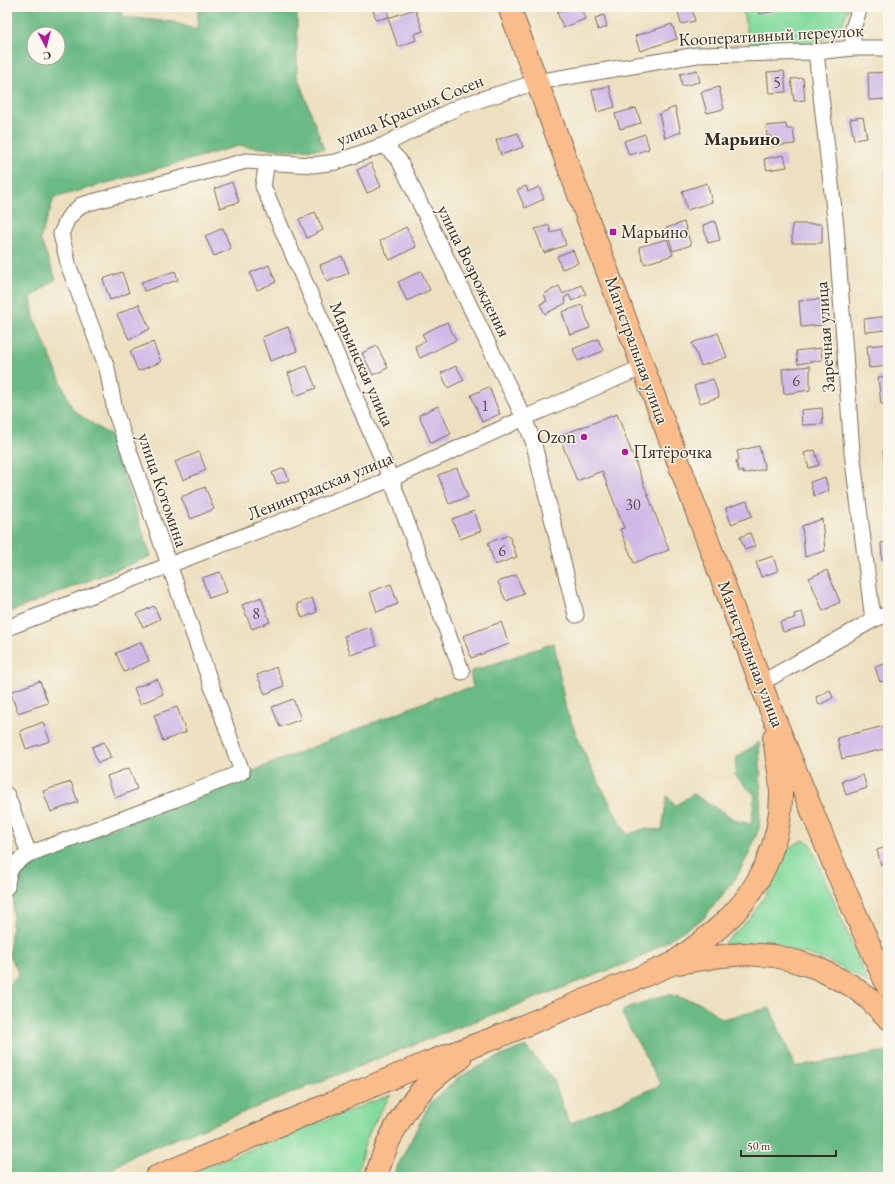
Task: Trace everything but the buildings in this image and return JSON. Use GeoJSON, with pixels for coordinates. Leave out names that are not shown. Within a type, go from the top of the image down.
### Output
{"type":"FeatureCollection","features":[{"type":"Feature","properties":{"kind":"main road","name":"Магистральная улица"},"geometry":{"type":"LineString","coordinates":[[509,7],[770,708],[838,872],[888,987]]}},
{"type":"Feature","properties":{"kind":"main road"},"geometry":{"type":"LineString","coordinates":[[672,964],[726,921],[738,908],[762,872],[772,850],[780,816],[781,793],[770,708]]}},
{"type":"Feature","properties":{"kind":"main road"},"geometry":{"type":"LineString","coordinates":[[156,1177],[427,1063],[497,1037],[672,964],[744,954],[775,956],[817,968],[852,986],[868,998],[888,1018]]}},
{"type":"Feature","properties":{"kind":"main road"},"geometry":{"type":"LineString","coordinates":[[376,1177],[389,1138],[408,1107],[422,1090],[440,1073],[458,1060],[497,1037]]}},
{"type":"Feature","properties":{"kind":"street"},"geometry":{"type":"LineString","coordinates":[[853,48],[853,28],[860,7]]}},
{"type":"Feature","properties":{"kind":"street","name":"Кооперативный переулок"},"geometry":{"type":"LineString","coordinates":[[537,82],[697,55],[816,52],[853,48],[888,48]]}},
{"type":"Feature","properties":{"kind":"street","name":"Заречная улица"},"geometry":{"type":"LineString","coordinates":[[816,52],[836,226],[852,452],[873,620]]}},
{"type":"Feature","properties":{"kind":"street","name":"улица Красных Сосен"},"geometry":{"type":"LineString","coordinates":[[68,218],[81,205],[246,161],[313,165],[336,162],[384,145],[460,106],[537,82]]}},
{"type":"Feature","properties":{"kind":"street","name":"улица Возрождения"},"geometry":{"type":"LineString","coordinates":[[384,145],[399,160],[524,418],[533,442],[576,616]]}},
{"type":"Feature","properties":{"kind":"street","name":"Марьинская улица"},"geometry":{"type":"LineString","coordinates":[[267,162],[263,186],[391,479],[462,672]]}},
{"type":"Feature","properties":{"kind":"street","name":"улица Котомина"},"geometry":{"type":"LineString","coordinates":[[28,854],[176,799],[242,772],[115,412],[107,368],[69,267],[61,234],[68,218]]}},
{"type":"Feature","properties":{"kind":"street","name":"Ленинградская улица"},"geometry":{"type":"LineString","coordinates":[[7,628],[391,479],[524,418],[643,367]]}},
{"type":"Feature","properties":{"kind":"street"},"geometry":{"type":"LineString","coordinates":[[761,683],[873,620],[888,614]]}},
{"type":"Feature","properties":{"kind":"street"},"geometry":{"type":"LineString","coordinates":[[7,795],[28,854],[15,862],[8,876],[7,887]]}},
{"type":"Feature","properties":{"kind":"green space"},"geometry":{"type":"Polygon","coordinates":[[[7,7],[122,7],[123,17],[173,22],[197,30],[198,7],[297,7],[297,75],[324,149],[287,150],[238,146],[54,198],[40,239],[56,279],[31,297],[34,318],[73,410],[110,436],[151,556],[7,613],[7,7]]]}},
{"type":"Feature","properties":{"kind":"green space"},"geometry":{"type":"Polygon","coordinates":[[[742,7],[849,7],[839,33],[810,45],[750,47],[742,7]]]}},
{"type":"Feature","properties":{"kind":"green space"},"geometry":{"type":"Polygon","coordinates":[[[554,643],[566,710],[591,768],[627,835],[643,829],[662,830],[667,796],[675,806],[693,794],[737,821],[751,824],[755,795],[735,776],[737,757],[759,742],[761,792],[759,828],[749,854],[735,879],[704,918],[638,959],[392,1053],[138,1153],[99,1177],[7,1177],[7,987],[19,973],[9,956],[16,880],[24,863],[447,693],[473,688],[470,672],[554,643]]]}},
{"type":"Feature","properties":{"kind":"green space"},"geometry":{"type":"Polygon","coordinates":[[[803,840],[810,843],[868,983],[834,964],[803,953],[777,948],[723,944],[749,919],[765,896],[785,850],[803,840]]]}},
{"type":"Feature","properties":{"kind":"green space"},"geometry":{"type":"Polygon","coordinates":[[[668,994],[701,1003],[722,1019],[770,1008],[795,1067],[888,1051],[888,1177],[393,1177],[430,1103],[459,1077],[491,1060],[525,1046],[553,1078],[569,1124],[661,1085],[622,1014],[624,1009],[668,994]]]}},
{"type":"Feature","properties":{"kind":"green space"},"geometry":{"type":"Polygon","coordinates":[[[390,1095],[367,1137],[357,1177],[199,1177],[195,1171],[390,1095]]]}},
{"type":"Feature","properties":{"kind":"place","name":"Марьино"},"geometry":{"type":"Point","coordinates":[613,232]}},
{"type":"Feature","properties":{"kind":"place","name":"Ozon"},"geometry":{"type":"Point","coordinates":[584,437]}},
{"type":"Feature","properties":{"kind":"place","name":"Пятёрочка"},"geometry":{"type":"Point","coordinates":[625,452]}},
{"type":"Feature","properties":{"kind":"district","name":"Марьино"},"geometry":{"type":"Point","coordinates":[742,138]}}]}
